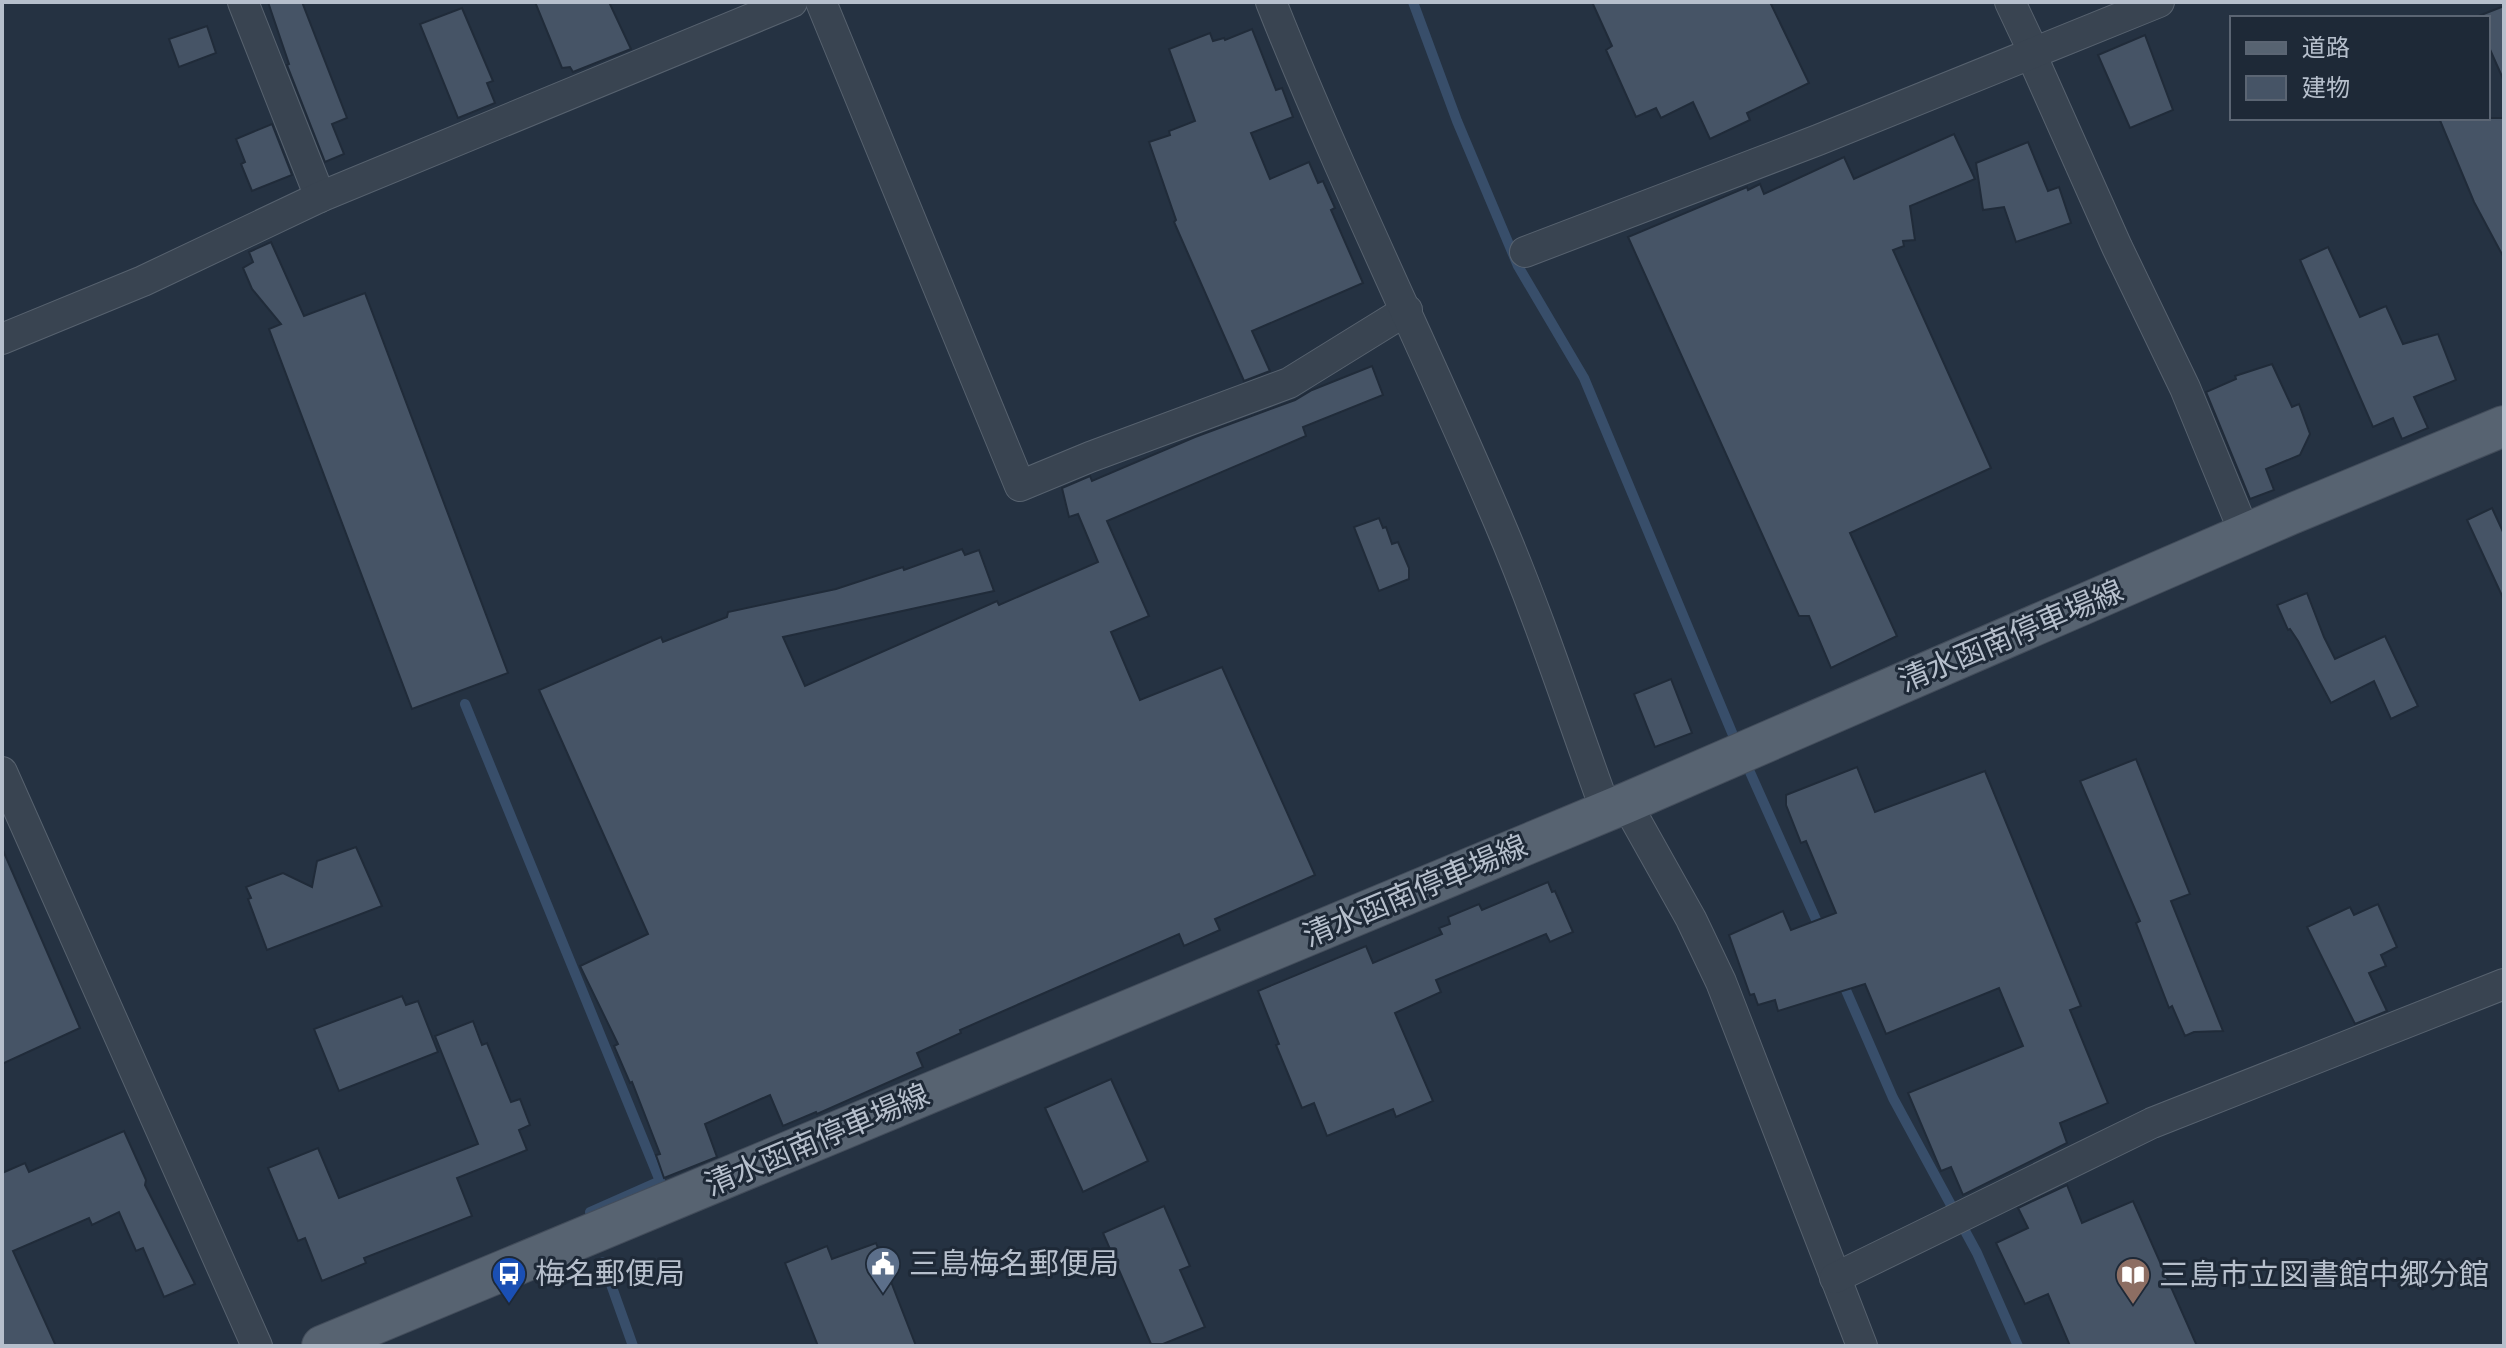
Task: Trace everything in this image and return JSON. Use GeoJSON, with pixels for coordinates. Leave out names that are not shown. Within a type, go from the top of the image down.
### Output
{"type":"FeatureCollection","features":[{"type":"Feature","properties":{"kind":"main road","name":"清水函南停車場線"},"geometry":{"type":"LineString","coordinates":[[322,1346],[1616,807],[2245,534],[2504,426]]}},
{"type":"Feature","properties":{"kind":"street"},"geometry":{"type":"LineString","coordinates":[[243,2],[320,197]]}},
{"type":"Feature","properties":{"kind":"street"},"geometry":{"type":"LineString","coordinates":[[2,339],[143,281],[320,197],[792,2]]}},
{"type":"Feature","properties":{"kind":"street"},"geometry":{"type":"LineString","coordinates":[[821,2],[1020,486],[1289,383],[1407,310]]}},
{"type":"Feature","properties":{"kind":"street"},"geometry":{"type":"LineString","coordinates":[[1271,2],[1295,64],[1407,310],[1500,526],[1616,807],[1691,919],[1721,982],[1862,1346]]}},
{"type":"Feature","properties":{"kind":"street"},"geometry":{"type":"LineString","coordinates":[[2010,2],[2117,247],[2185,388],[2245,534]]}},
{"type":"Feature","properties":{"kind":"street"},"geometry":{"type":"LineString","coordinates":[[1525,252],[1818,140],[2159,2]]}},
{"type":"Feature","properties":{"kind":"street"},"geometry":{"type":"LineString","coordinates":[[2,772],[257,1346]]}},
{"type":"Feature","properties":{"kind":"street"},"geometry":{"type":"LineString","coordinates":[[1835,1278],[2152,1123],[2504,984]]}},
{"type":"Feature","properties":{"kind":"building"},"geometry":{"type":"Polygon","coordinates":[[[268,2],[302,2],[347,118],[332,124],[344,154],[325,162],[287,65],[268,2]]]}},
{"type":"Feature","properties":{"kind":"building"},"geometry":{"type":"Polygon","coordinates":[[[535,2],[609,2],[631,49],[573,72],[570,67],[562,68],[535,2]]]}},
{"type":"Feature","properties":{"kind":"building"},"geometry":{"type":"Polygon","coordinates":[[[1592,2],[1770,2],[1809,83],[1747,113],[1750,120],[1710,139],[1693,102],[1661,118],[1656,108],[1636,117],[1606,50],[1612,46],[1592,2]]]}},
{"type":"Feature","properties":{"kind":"building"},"geometry":{"type":"Polygon","coordinates":[[[2504,6],[2504,81],[2490,50],[2490,16],[2479,16],[2504,6]]]}},
{"type":"Feature","properties":{"kind":"building"},"geometry":{"type":"Polygon","coordinates":[[[462,8],[493,81],[487,83],[495,103],[458,118],[420,24],[462,8]]]}},
{"type":"Feature","properties":{"kind":"building"},"geometry":{"type":"Polygon","coordinates":[[[207,26],[216,53],[179,67],[169,39],[207,26]]]}},
{"type":"Feature","properties":{"kind":"building"},"geometry":{"type":"Polygon","coordinates":[[[1252,29],[1276,90],[1282,88],[1293,117],[1251,133],[1270,179],[1309,162],[1318,183],[1323,181],[1335,208],[1331,210],[1363,283],[1252,331],[1270,371],[1244,381],[1174,222],[1176,220],[1149,142],[1195,121],[1169,49],[1210,33],[1213,41],[1225,40],[1252,29]]]}},
{"type":"Feature","properties":{"kind":"building"},"geometry":{"type":"Polygon","coordinates":[[[2145,35],[2173,110],[2130,128],[2098,55],[2145,35]]]}},
{"type":"Feature","properties":{"kind":"building"},"geometry":{"type":"Polygon","coordinates":[[[2504,118],[2504,258],[2474,202],[2440,120],[2504,118]]]}},
{"type":"Feature","properties":{"kind":"building"},"geometry":{"type":"Polygon","coordinates":[[[272,124],[292,175],[252,191],[241,164],[245,162],[236,139],[272,124]]]}},
{"type":"Feature","properties":{"kind":"building"},"geometry":{"type":"Polygon","coordinates":[[[1954,134],[1975,179],[1910,206],[1915,240],[1903,241],[1904,246],[1893,250],[1991,468],[1850,533],[1897,636],[1831,668],[1809,616],[1799,616],[1628,237],[1747,187],[1748,190],[1760,184],[1764,194],[1844,157],[1854,179],[1954,134]]]}},
{"type":"Feature","properties":{"kind":"building"},"geometry":{"type":"Polygon","coordinates":[[[2028,142],[2048,191],[2059,187],[2071,223],[2016,242],[2004,207],[1983,210],[1976,163],[2028,142]]]}},
{"type":"Feature","properties":{"kind":"building"},"geometry":{"type":"Polygon","coordinates":[[[271,242],[304,316],[365,293],[508,673],[412,709],[269,329],[281,324],[252,289],[243,268],[253,262],[249,252],[271,242]]]}},
{"type":"Feature","properties":{"kind":"building"},"geometry":{"type":"Polygon","coordinates":[[[2328,247],[2360,317],[2386,306],[2403,344],[2438,334],[2456,380],[2414,397],[2428,428],[2402,439],[2393,418],[2373,427],[2300,260],[2328,247]]]}},
{"type":"Feature","properties":{"kind":"building"},"geometry":{"type":"Polygon","coordinates":[[[2272,364],[2292,407],[2299,404],[2310,434],[2300,455],[2266,469],[2274,490],[2250,499],[2206,392],[2236,379],[2235,376],[2272,364]]]}},
{"type":"Feature","properties":{"kind":"building"},"geometry":{"type":"Polygon","coordinates":[[[1372,366],[1383,395],[1303,427],[1306,436],[1107,521],[1149,616],[1111,632],[1140,700],[1222,667],[1315,875],[1215,919],[1220,930],[1184,946],[1179,934],[960,1030],[961,1033],[917,1053],[923,1067],[817,1114],[783,1126],[770,1095],[705,1124],[717,1157],[664,1178],[656,1155],[660,1154],[632,1082],[614,1046],[618,1044],[580,966],[648,934],[539,690],[661,637],[663,642],[727,617],[728,612],[836,589],[903,567],[904,570],[962,549],[965,555],[979,550],[994,591],[783,637],[805,686],[997,601],[999,605],[1098,562],[1078,514],[1069,517],[1062,488],[1090,476],[1092,481],[1372,366]]]}},
{"type":"Feature","properties":{"kind":"building"},"geometry":{"type":"Polygon","coordinates":[[[2492,508],[2504,534],[2504,600],[2467,520],[2492,508]]]}},
{"type":"Feature","properties":{"kind":"building"},"geometry":{"type":"Polygon","coordinates":[[[1379,518],[1392,544],[1398,542],[1409,568],[1409,579],[1379,591],[1354,527],[1379,518]]]}},
{"type":"Feature","properties":{"kind":"building"},"geometry":{"type":"Polygon","coordinates":[[[2307,593],[2335,659],[2385,636],[2418,706],[2391,719],[2374,681],[2331,703],[2298,641],[2288,630],[2277,605],[2307,593]]]}},
{"type":"Feature","properties":{"kind":"building"},"geometry":{"type":"Polygon","coordinates":[[[1671,679],[1692,733],[1655,747],[1634,694],[1671,679]]]}},
{"type":"Feature","properties":{"kind":"building"},"geometry":{"type":"Polygon","coordinates":[[[2136,759],[2190,894],[2171,901],[2223,1031],[2194,1032],[2185,1036],[2172,1006],[2169,1008],[2136,923],[2140,921],[2080,781],[2136,759]]]}},
{"type":"Feature","properties":{"kind":"building"},"geometry":{"type":"Polygon","coordinates":[[[1857,767],[1875,812],[1985,771],[2081,1006],[2070,1010],[2108,1103],[2060,1123],[2067,1143],[1963,1195],[1951,1167],[1941,1171],[1908,1093],[2023,1046],[1999,988],[1886,1034],[1865,984],[1778,1011],[1775,1000],[1758,1005],[1754,994],[1750,995],[1729,935],[1783,911],[1791,930],[1836,913],[1806,841],[1801,843],[1786,805],[1786,795],[1857,767]]]}},
{"type":"Feature","properties":{"kind":"building"},"geometry":{"type":"Polygon","coordinates":[[[356,847],[382,906],[267,950],[246,887],[283,873],[312,887],[317,861],[356,847]]]}},
{"type":"Feature","properties":{"kind":"building"},"geometry":{"type":"Polygon","coordinates":[[[2,848],[80,1028],[2,1064],[2,848]]]}},
{"type":"Feature","properties":{"kind":"building"},"geometry":{"type":"Polygon","coordinates":[[[1548,882],[1573,932],[1550,942],[1546,934],[1436,980],[1441,992],[1395,1013],[1433,1101],[1396,1117],[1393,1109],[1327,1136],[1314,1103],[1302,1108],[1258,991],[1366,946],[1373,963],[1442,934],[1439,928],[1450,924],[1448,917],[1479,904],[1482,910],[1548,882]]]}},
{"type":"Feature","properties":{"kind":"building"},"geometry":{"type":"Polygon","coordinates":[[[2378,904],[2397,947],[2381,955],[2386,966],[2369,973],[2387,1011],[2355,1024],[2307,927],[2350,907],[2354,915],[2378,904]]]}},
{"type":"Feature","properties":{"kind":"building"},"geometry":{"type":"Polygon","coordinates":[[[402,996],[406,1005],[418,1001],[438,1052],[339,1091],[314,1029],[402,996]]]}},
{"type":"Feature","properties":{"kind":"building"},"geometry":{"type":"Polygon","coordinates":[[[473,1021],[482,1045],[487,1043],[511,1102],[520,1099],[530,1125],[519,1130],[527,1150],[457,1178],[472,1216],[364,1258],[366,1263],[322,1281],[305,1238],[298,1241],[268,1168],[318,1148],[339,1198],[478,1144],[435,1036],[473,1021]]]}},
{"type":"Feature","properties":{"kind":"building"},"geometry":{"type":"Polygon","coordinates":[[[1111,1079],[1148,1161],[1083,1192],[1045,1108],[1111,1079]]]}},
{"type":"Feature","properties":{"kind":"building"},"geometry":{"type":"Polygon","coordinates":[[[124,1131],[146,1180],[145,1185],[195,1284],[164,1297],[143,1248],[136,1251],[119,1212],[92,1225],[89,1218],[13,1251],[56,1346],[2,1346],[2,1173],[25,1163],[29,1172],[124,1131]]]}},
{"type":"Feature","properties":{"kind":"building"},"geometry":{"type":"Polygon","coordinates":[[[2067,1185],[2082,1223],[2133,1201],[2197,1346],[2070,1346],[2048,1294],[2025,1304],[1996,1243],[2028,1228],[2018,1208],[2067,1185]]]}},
{"type":"Feature","properties":{"kind":"building"},"geometry":{"type":"Polygon","coordinates":[[[1164,1206],[1190,1266],[1180,1270],[1205,1327],[1163,1344],[1151,1344],[1103,1233],[1164,1206]]]}},
{"type":"Feature","properties":{"kind":"building"},"geometry":{"type":"Polygon","coordinates":[[[876,1243],[916,1346],[818,1346],[785,1263],[827,1246],[832,1259],[876,1243]]]}},
{"type":"Feature","properties":{"kind":"waterway"},"geometry":{"type":"LineString","coordinates":[[1413,2],[1457,121],[1518,266],[1584,378],[1738,747]]}},
{"type":"Feature","properties":{"kind":"waterway"},"geometry":{"type":"LineString","coordinates":[[465,704],[660,1181],[590,1212]]}},
{"type":"Feature","properties":{"kind":"waterway"},"geometry":{"type":"LineString","coordinates":[[1745,761],[1822,933]]}},
{"type":"Feature","properties":{"kind":"waterway"},"geometry":{"type":"LineString","coordinates":[[1842,981],[1893,1098],[1977,1253],[2018,1346]]}},
{"type":"Feature","properties":{"kind":"waterway"},"geometry":{"type":"LineString","coordinates":[[603,1262],[633,1346]]}},
{"type":"Feature","properties":{"kind":"place","name":"三島梅名郵便局"},"geometry":{"type":"Point","coordinates":[883,1295]}},
{"type":"Feature","properties":{"kind":"place","name":"梅名郵便局"},"geometry":{"type":"Point","coordinates":[509,1305]}},
{"type":"Feature","properties":{"kind":"place","name":"三島市立図書館中郷分館"},"geometry":{"type":"Point","coordinates":[2133,1306]}}]}
